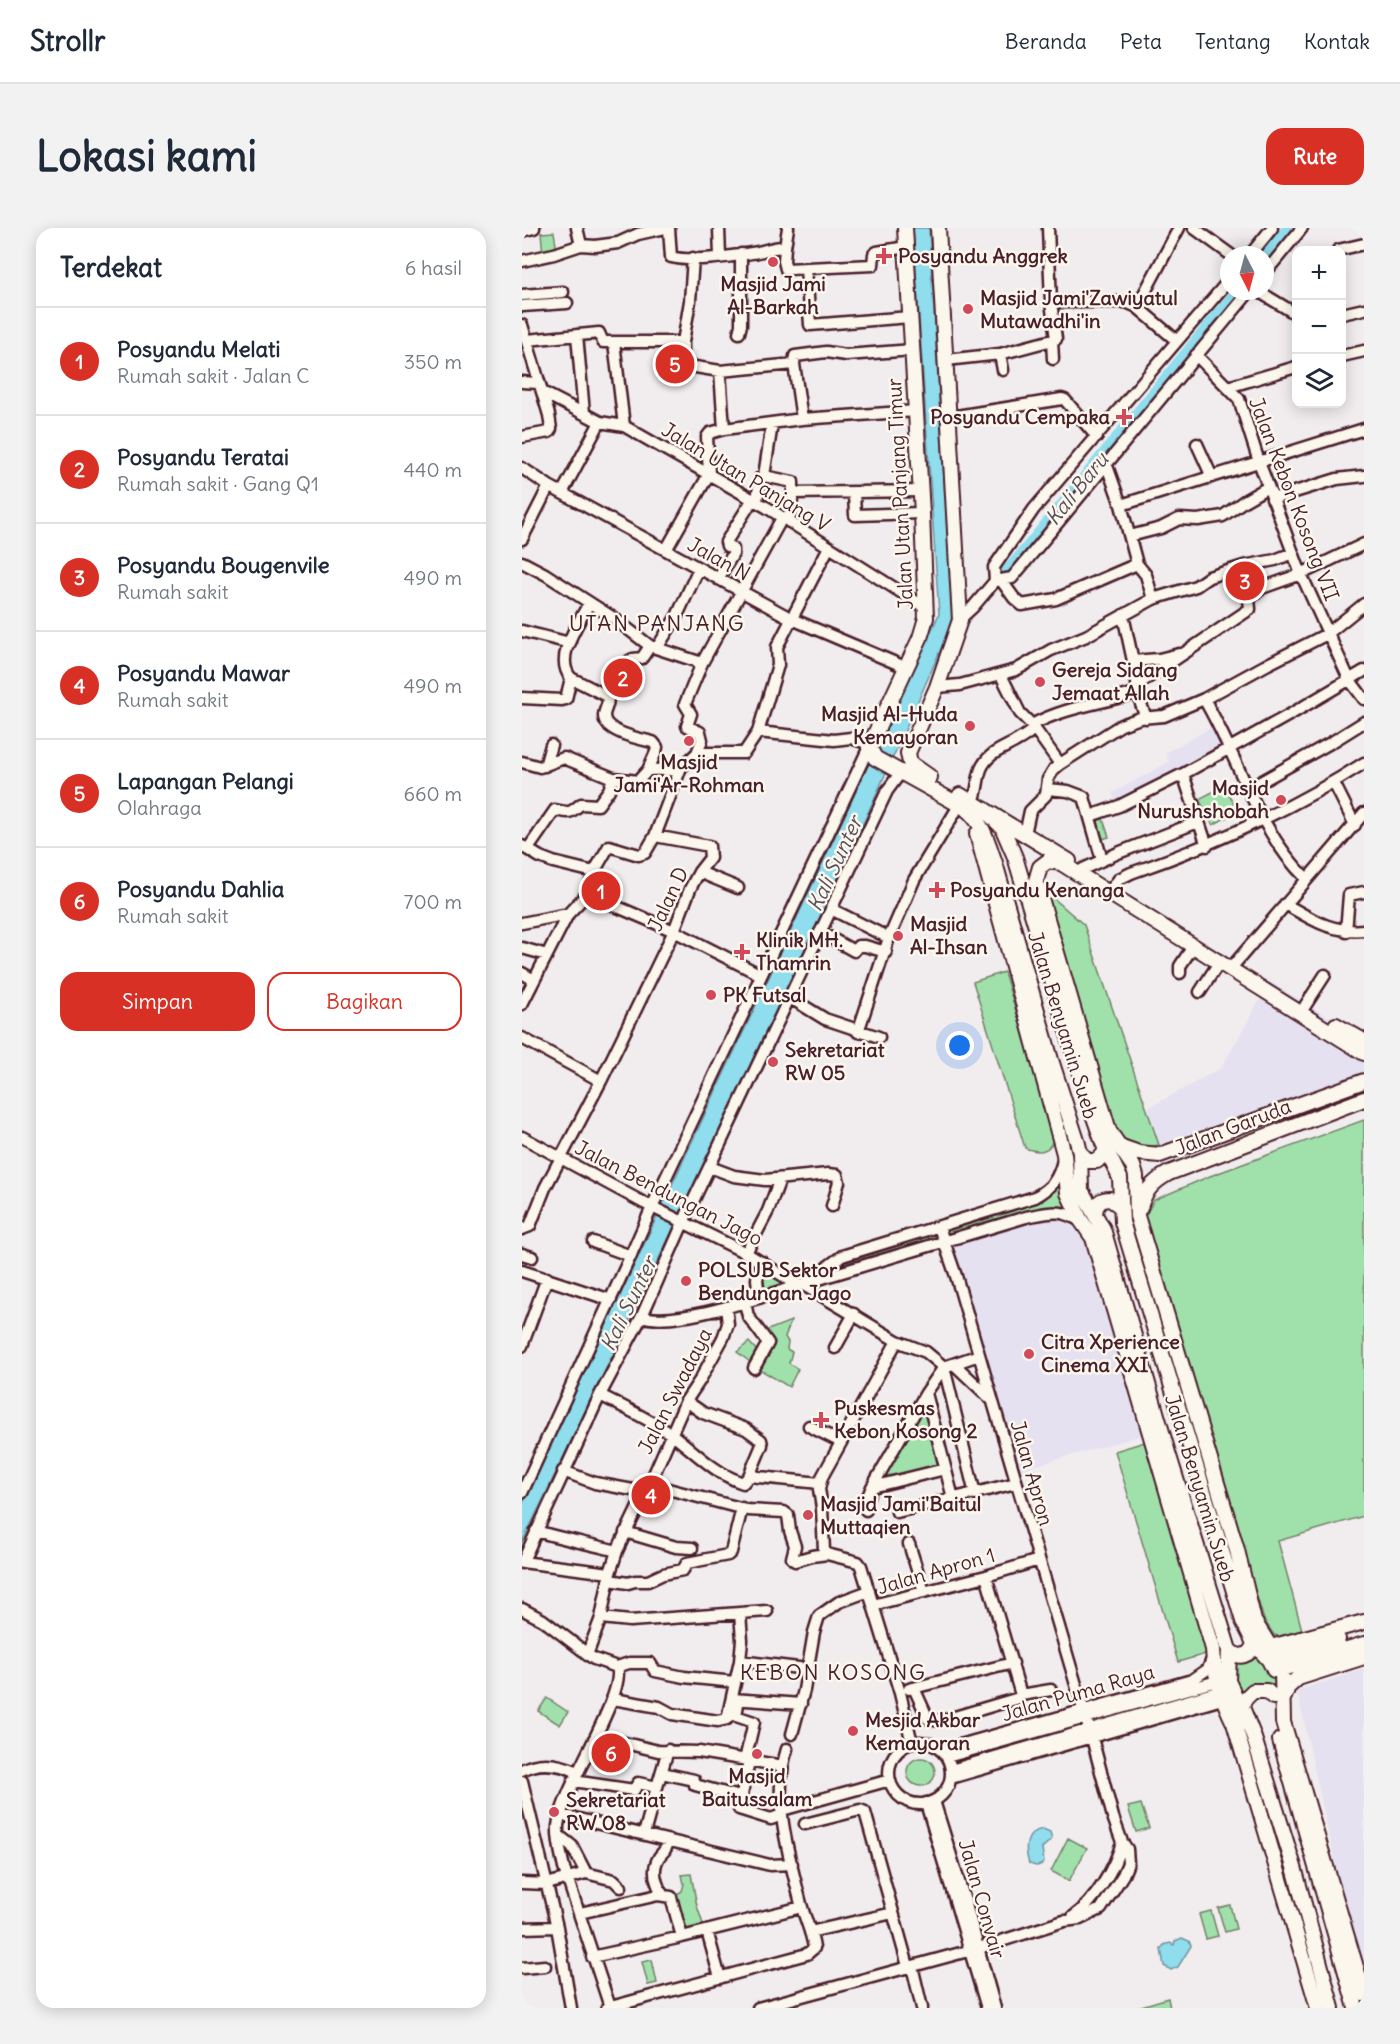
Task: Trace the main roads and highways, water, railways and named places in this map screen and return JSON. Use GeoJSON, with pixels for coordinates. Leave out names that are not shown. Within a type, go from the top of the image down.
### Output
{"type":"FeatureCollection","features":[{"type":"Feature","properties":{"kind":"main road","name":"Jalan Utan Panjang Timur"},"geometry":{"type":"LineString","coordinates":[[905,228],[926,608],[920,638],[870,748],[875,758],[971,806]]}},
{"type":"Feature","properties":{"kind":"main road"},"geometry":{"type":"LineString","coordinates":[[938,228],[950,417],[959,622],[937,687],[909,749],[909,760],[917,770],[971,806],[1025,834],[1194,945],[1305,1006],[1363,1043]]}},
{"type":"Feature","properties":{"kind":"main road","name":"Jalan Benyamin Sueb"},"geometry":{"type":"LineString","coordinates":[[971,806],[1002,827],[1015,857],[1086,1094],[1112,1147],[1132,1166],[1136,1176],[1137,1216],[1237,1550],[1254,1621],[1280,1659],[1276,1726],[1356,2008]]}},
{"type":"Feature","properties":{"kind":"main road","name":"Jalan Benyamin Sueb"},"geometry":{"type":"LineString","coordinates":[[971,806],[995,863],[1080,1153],[1081,1190],[1103,1229],[1121,1286],[1168,1453],[1229,1650],[1228,1681],[1242,1707],[1262,1765],[1294,1867],[1332,2008]]}},
{"type":"Feature","properties":{"kind":"main road","name":"Jalan Benyamin Sueb"},"geometry":{"type":"LineString","coordinates":[[971,806],[1001,925],[1053,1109],[1064,1154],[1068,1193],[1082,1222],[1093,1238],[1181,1533],[1213,1649],[1220,1690],[1234,1723],[1318,2008]]}},
{"type":"Feature","properties":{"kind":"main road"},"geometry":{"type":"LineString","coordinates":[[995,863],[1000,868],[1007,868],[1013,864],[1015,857]]}},
{"type":"Feature","properties":{"kind":"main road","name":"Jalan Benyamin Sueb"},"geometry":{"type":"LineString","coordinates":[[1082,872],[1061,863],[1048,861],[1040,867],[1036,881],[1109,1131],[1120,1178],[1120,1206],[1124,1229],[1243,1621],[1254,1643],[1272,1665],[1283,1722],[1364,1994]]}},
{"type":"Feature","properties":{"kind":"main road"},"geometry":{"type":"LineString","coordinates":[[1082,872],[1113,888],[1228,964],[1363,1043]]}},
{"type":"Feature","properties":{"kind":"main road"},"geometry":{"type":"LineString","coordinates":[[1004,897],[1007,890],[1014,887],[1025,891]]}},
{"type":"Feature","properties":{"kind":"main road"},"geometry":{"type":"LineString","coordinates":[[1001,925],[1016,936]]}},
{"type":"Feature","properties":{"kind":"main road"},"geometry":{"type":"LineString","coordinates":[[1046,961],[1065,980]]}},
{"type":"Feature","properties":{"kind":"main road"},"geometry":{"type":"LineString","coordinates":[[1014,970],[1028,979]]}},
{"type":"Feature","properties":{"kind":"main road"},"geometry":{"type":"LineString","coordinates":[[1051,1060],[1053,1109]]}},
{"type":"Feature","properties":{"kind":"main road"},"geometry":{"type":"LineString","coordinates":[[1086,1094],[1090,1066]]}},
{"type":"Feature","properties":{"kind":"main road","name":"Jalan Garuda"},"geometry":{"type":"LineString","coordinates":[[1112,1147],[1160,1155],[1364,1081]]}},
{"type":"Feature","properties":{"kind":"main road","name":"Jalan Garuda"},"geometry":{"type":"LineString","coordinates":[[1137,1216],[1142,1199],[1150,1186],[1168,1173],[1364,1099]]}},
{"type":"Feature","properties":{"kind":"main road"},"geometry":{"type":"LineString","coordinates":[[1080,1153],[1087,1161],[1097,1161],[1112,1147]]}},
{"type":"Feature","properties":{"kind":"main road"},"geometry":{"type":"LineString","coordinates":[[1160,1155],[1155,1159],[1155,1165],[1159,1170],[1168,1173]]}},
{"type":"Feature","properties":{"kind":"main road"},"geometry":{"type":"LineString","coordinates":[[1095,1213],[1099,1202],[1104,1199],[1110,1198],[1120,1206]]}},
{"type":"Feature","properties":{"kind":"main road"},"geometry":{"type":"LineString","coordinates":[[1121,1286],[1122,1340]]}},
{"type":"Feature","properties":{"kind":"main road"},"geometry":{"type":"LineString","coordinates":[[1166,1313],[1168,1371]]}},
{"type":"Feature","properties":{"kind":"main road"},"geometry":{"type":"LineString","coordinates":[[1153,1445],[1168,1453]]}},
{"type":"Feature","properties":{"kind":"main road"},"geometry":{"type":"LineString","coordinates":[[1211,1516],[1237,1550]]}},
{"type":"Feature","properties":{"kind":"main road"},"geometry":{"type":"LineString","coordinates":[[1280,1659],[1359,1632]]}},
{"type":"Feature","properties":{"kind":"main road"},"geometry":{"type":"LineString","coordinates":[[1280,1659],[1359,1632]]}},
{"type":"Feature","properties":{"kind":"main road"},"geometry":{"type":"LineString","coordinates":[[1229,1650],[1237,1656],[1243,1656],[1251,1651],[1254,1643]]}},
{"type":"Feature","properties":{"kind":"main road"},"geometry":{"type":"LineString","coordinates":[[1242,1707],[1244,1700],[1253,1691],[1266,1691],[1277,1699],[1288,1686],[1306,1673],[1364,1657]]}},
{"type":"Feature","properties":{"kind":"main road"},"geometry":{"type":"LineString","coordinates":[[1261,1812],[1262,1765]]}},
{"type":"Feature","properties":{"kind":"main road"},"geometry":{"type":"LineString","coordinates":[[1295,1796],[1299,1774]]}},
{"type":"Feature","properties":{"kind":"main road"},"geometry":{"type":"LineString","coordinates":[[1335,1939],[1353,1958]]}},
{"type":"Feature","properties":{"kind":"main road"},"geometry":{"type":"LineString","coordinates":[[1305,1964],[1323,1978]]}},
{"type":"Feature","properties":{"kind":"water","name":"Kali Sunter"},"geometry":{"type":"Polygon","coordinates":[[[913,228],[929,228],[952,615],[950,628],[794,973],[522,1543],[522,1505],[939,614],[913,228]]]}},
{"type":"Feature","properties":{"kind":"water"},"geometry":{"type":"Polygon","coordinates":[[[1043,1829],[1050,1832],[1052,1839],[1042,1848],[1044,1862],[1036,1866],[1029,1864],[1026,1847],[1029,1837],[1043,1829]]]}},
{"type":"Feature","properties":{"kind":"water"},"geometry":{"type":"Polygon","coordinates":[[[1182,1938],[1189,1941],[1191,1946],[1178,1967],[1171,1970],[1164,1966],[1161,1949],[1170,1943],[1174,1945],[1175,1941],[1182,1938]]]}},
{"type":"Feature","properties":{"kind":"waterway","name":"Kali Baru"},"geometry":{"type":"LineString","coordinates":[[1274,248],[1290,228]]}},
{"type":"Feature","properties":{"kind":"waterway","name":"Kali Baru"},"geometry":{"type":"LineString","coordinates":[[1006,575],[1232,300]]}},
{"type":"Feature","properties":{"kind":"place","name":"Posyandu Anggrek"},"geometry":{"type":"Point","coordinates":[884,256]}},
{"type":"Feature","properties":{"kind":"place","name":"Masjid Jami Al-Barkah"},"geometry":{"type":"Point","coordinates":[773,262]}},
{"type":"Feature","properties":{"kind":"place","name":"Masjid Jami'Zawiyatul Mutawadhi'in"},"geometry":{"type":"Point","coordinates":[968,309]}},
{"type":"Feature","properties":{"kind":"place","name":"Lapangan Pelangi"},"geometry":{"type":"Point","coordinates":[675,364]}},
{"type":"Feature","properties":{"kind":"place","name":"Posyandu Cempaka"},"geometry":{"type":"Point","coordinates":[1124,417]}},
{"type":"Feature","properties":{"kind":"place","name":"Posyandu Bougenvile"},"geometry":{"type":"Point","coordinates":[1245,581]}},
{"type":"Feature","properties":{"kind":"place","name":"Posyandu Teratai"},"geometry":{"type":"Point","coordinates":[623,678]}},
{"type":"Feature","properties":{"kind":"place","name":"Gereja Sidang Jemaat Allah"},"geometry":{"type":"Point","coordinates":[1040,682]}},
{"type":"Feature","properties":{"kind":"place","name":"Masjid Al-Huda Kemayoran"},"geometry":{"type":"Point","coordinates":[970,726]}},
{"type":"Feature","properties":{"kind":"place","name":"Masjid Jami'Ar-Rohman"},"geometry":{"type":"Point","coordinates":[689,741]}},
{"type":"Feature","properties":{"kind":"place","name":"Masjid Nurushshobah"},"geometry":{"type":"Point","coordinates":[1281,800]}},
{"type":"Feature","properties":{"kind":"place","name":"Posyandu Kenanga"},"geometry":{"type":"Point","coordinates":[937,890]}},
{"type":"Feature","properties":{"kind":"place","name":"Posyandu Melati"},"geometry":{"type":"Point","coordinates":[601,891]}},
{"type":"Feature","properties":{"kind":"place","name":"Masjid Al-Ihsan"},"geometry":{"type":"Point","coordinates":[898,936]}},
{"type":"Feature","properties":{"kind":"place","name":"Klinik MH. Thamrin"},"geometry":{"type":"Point","coordinates":[742,952]}},
{"type":"Feature","properties":{"kind":"place","name":"PK Futsal"},"geometry":{"type":"Point","coordinates":[711,995]}},
{"type":"Feature","properties":{"kind":"place","name":"Sekretariat RW 05"},"geometry":{"type":"Point","coordinates":[773,1062]}},
{"type":"Feature","properties":{"kind":"place","name":"POLSUB Sektor Bendungan Jago"},"geometry":{"type":"Point","coordinates":[686,1281]}},
{"type":"Feature","properties":{"kind":"place","name":"Citra Xperience Cinema XXI"},"geometry":{"type":"Point","coordinates":[1029,1354]}},
{"type":"Feature","properties":{"kind":"place","name":"Puskesmas Kebon Kosong 2"},"geometry":{"type":"Point","coordinates":[821,1420]}},
{"type":"Feature","properties":{"kind":"place","name":"Posyandu Mawar"},"geometry":{"type":"Point","coordinates":[651,1495]}},
{"type":"Feature","properties":{"kind":"place","name":"Masjid Jami'Baitul Muttaqien"},"geometry":{"type":"Point","coordinates":[808,1515]}},
{"type":"Feature","properties":{"kind":"place","name":"Mesjid Akbar Kemayoran"},"geometry":{"type":"Point","coordinates":[853,1731]}},
{"type":"Feature","properties":{"kind":"place","name":"Posyandu Dahlia"},"geometry":{"type":"Point","coordinates":[611,1753]}},
{"type":"Feature","properties":{"kind":"place","name":"Masjid Baitussalam"},"geometry":{"type":"Point","coordinates":[757,1754]}},
{"type":"Feature","properties":{"kind":"place","name":"Sekretariat RW 08"},"geometry":{"type":"Point","coordinates":[554,1812]}},
{"type":"Feature","properties":{"kind":"district","name":"UTAN PANJANG"},"geometry":{"type":"Point","coordinates":[657,623]}},
{"type":"Feature","properties":{"kind":"district","name":"KEBON KOSONG"},"geometry":{"type":"Point","coordinates":[833,1672]}}]}
